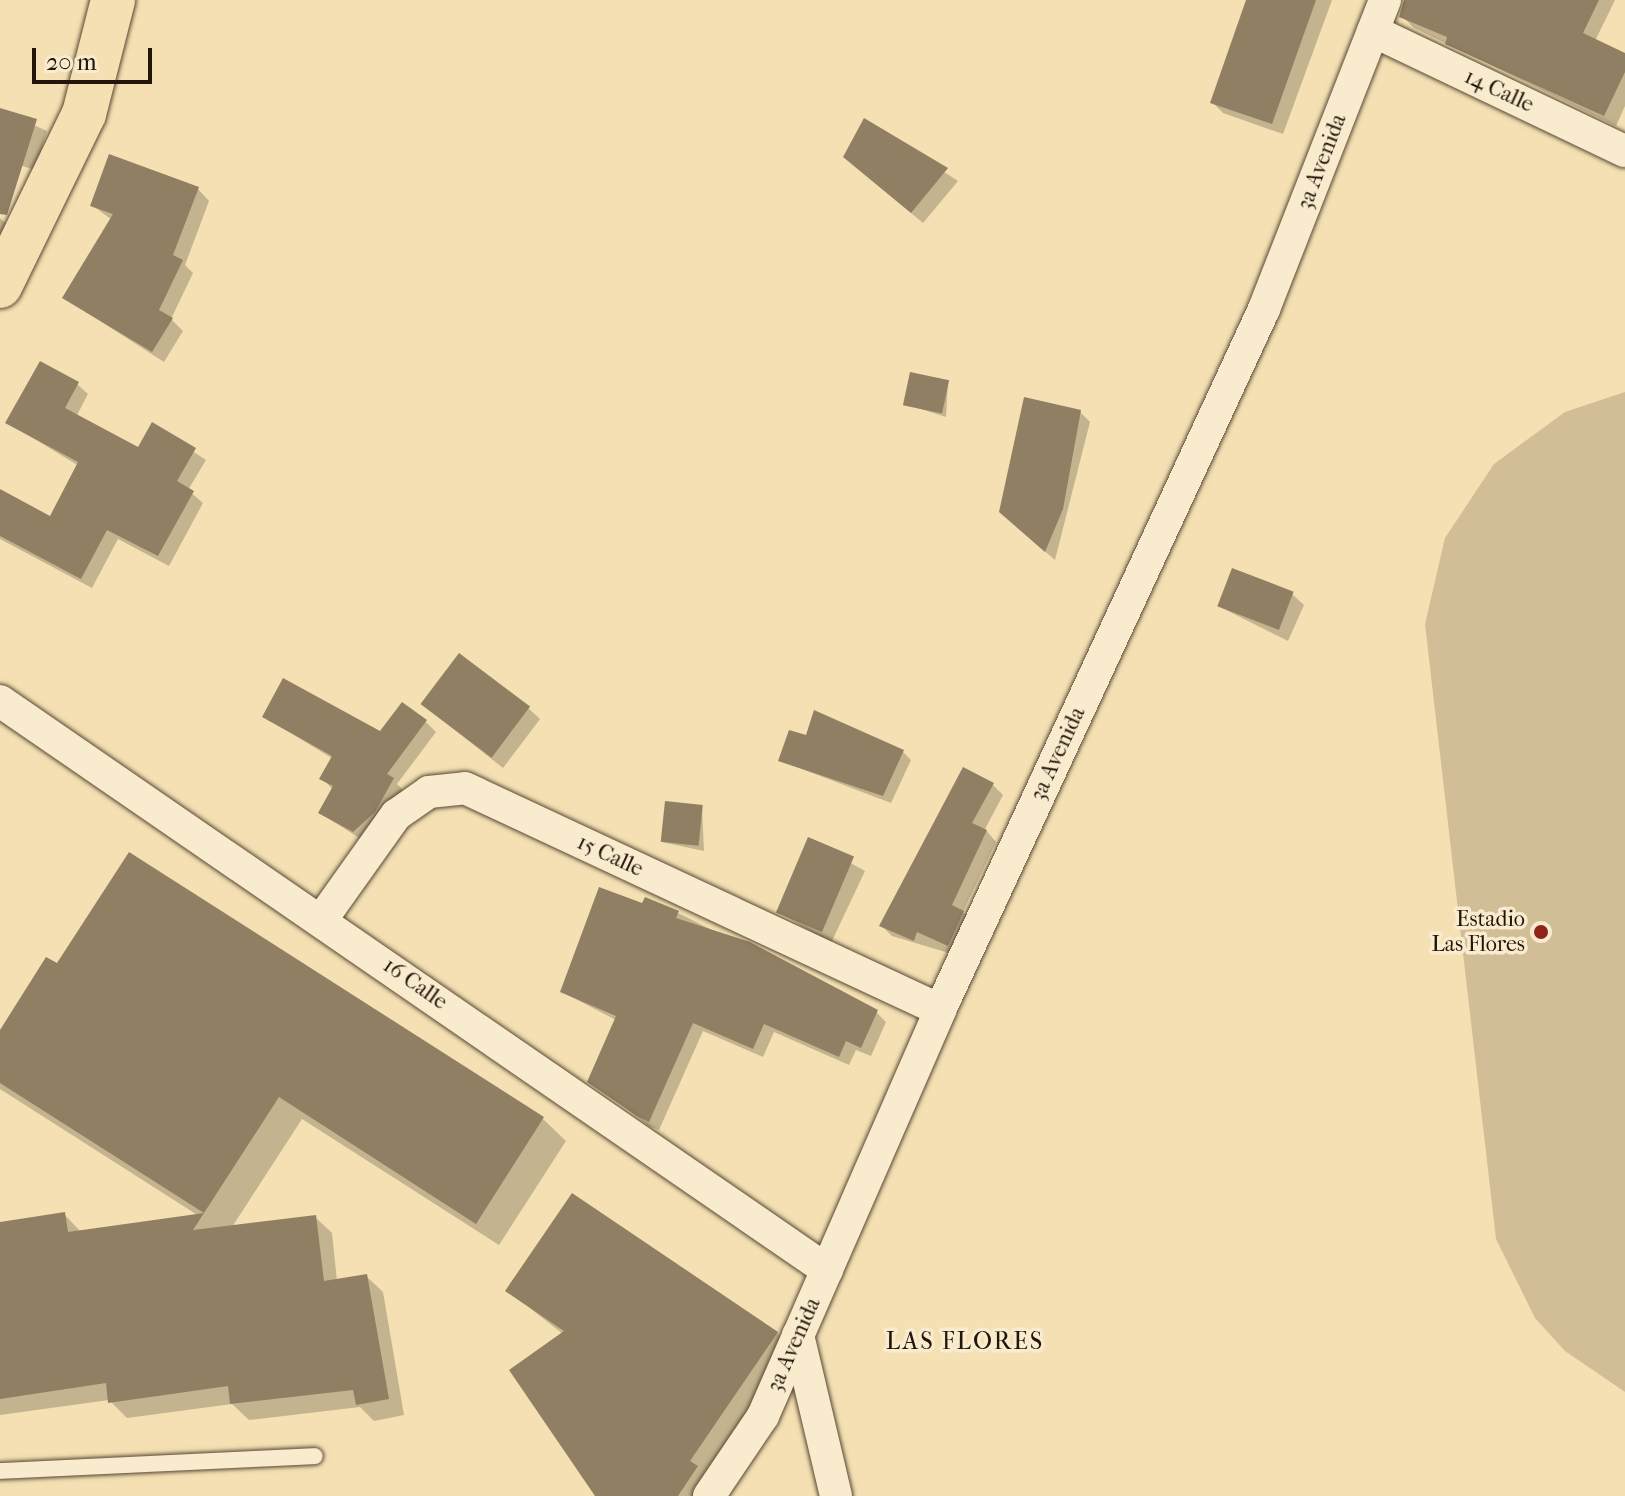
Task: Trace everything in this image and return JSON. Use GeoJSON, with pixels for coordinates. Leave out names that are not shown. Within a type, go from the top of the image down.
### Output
{"type":"FeatureCollection","features":[{"type":"Feature","properties":{"kind":"main road"},"geometry":{"type":"LineString","coordinates":[[0,286],[84,114],[113,0]]}},
{"type":"Feature","properties":{"kind":"street","name":"3a Avenida"},"geometry":{"type":"LineString","coordinates":[[709,1496],[763,1416],[940,1010],[1264,309],[1385,0]]}},
{"type":"Feature","properties":{"kind":"street","name":"14 Calle"},"geometry":{"type":"LineString","coordinates":[[1373,31],[1625,151]]}},
{"type":"Feature","properties":{"kind":"street","name":"16 Calle"},"geometry":{"type":"LineString","coordinates":[[0,701],[322,919],[827,1270]]}},
{"type":"Feature","properties":{"kind":"street","name":"15 Calle"},"geometry":{"type":"LineString","coordinates":[[322,919],[396,815],[429,792],[465,788],[940,1010]]}},
{"type":"Feature","properties":{"kind":"street"},"geometry":{"type":"LineString","coordinates":[[798,1335],[836,1496]]}},
{"type":"Feature","properties":{"kind":"lane"},"geometry":{"type":"LineString","coordinates":[[0,1471],[315,1456]]}},
{"type":"Feature","properties":{"kind":"shaded area","name":"Estadio Las Flores"},"geometry":{"type":"Polygon","coordinates":[[[1625,392],[1625,1392],[1565,1351],[1535,1318],[1496,1239],[1425,624],[1445,538],[1494,464],[1565,412],[1625,392]]]}},
{"type":"Feature","properties":{"kind":"building"},"geometry":{"type":"Polygon","coordinates":[[[1246,0],[1316,0],[1272,124],[1210,103],[1246,0]]]}},
{"type":"Feature","properties":{"kind":"building"},"geometry":{"type":"Polygon","coordinates":[[[1404,0],[1599,0],[1583,33],[1625,53],[1625,72],[1604,116],[1445,44],[1447,37],[1399,17],[1404,0]]]}},
{"type":"Feature","properties":{"kind":"building"},"geometry":{"type":"Polygon","coordinates":[[[0,108],[37,119],[7,215],[0,214],[0,108]]]}},
{"type":"Feature","properties":{"kind":"building"},"geometry":{"type":"Polygon","coordinates":[[[864,118],[948,168],[911,213],[843,157],[864,118]]]}},
{"type":"Feature","properties":{"kind":"building"},"geometry":{"type":"Polygon","coordinates":[[[109,154],[199,187],[173,255],[183,260],[159,310],[173,318],[152,352],[62,298],[113,214],[90,206],[109,154]]]}},
{"type":"Feature","properties":{"kind":"building"},"geometry":{"type":"Polygon","coordinates":[[[40,361],[79,382],[65,408],[138,447],[152,422],[196,448],[177,481],[194,491],[158,556],[107,530],[81,579],[0,536],[0,489],[50,516],[78,462],[5,423],[40,361]]]}},
{"type":"Feature","properties":{"kind":"building"},"geometry":{"type":"Polygon","coordinates":[[[910,372],[949,380],[942,414],[903,405],[910,372]]]}},
{"type":"Feature","properties":{"kind":"building"},"geometry":{"type":"Polygon","coordinates":[[[1024,397],[1081,410],[1063,509],[1045,552],[999,512],[1024,397]]]}},
{"type":"Feature","properties":{"kind":"building"},"geometry":{"type":"Polygon","coordinates":[[[1232,568],[1294,592],[1279,630],[1217,606],[1232,568]]]}},
{"type":"Feature","properties":{"kind":"building"},"geometry":{"type":"Polygon","coordinates":[[[459,653],[530,707],[492,758],[420,704],[459,653]]]}},
{"type":"Feature","properties":{"kind":"building"},"geometry":{"type":"Polygon","coordinates":[[[283,678],[380,731],[402,702],[427,720],[387,774],[394,778],[375,812],[353,832],[318,813],[333,786],[319,779],[332,756],[262,717],[283,678]]]}},
{"type":"Feature","properties":{"kind":"building"},"geometry":{"type":"Polygon","coordinates":[[[814,710],[904,750],[883,796],[778,761],[789,730],[806,735],[814,710]]]}},
{"type":"Feature","properties":{"kind":"building"},"geometry":{"type":"Polygon","coordinates":[[[963,767],[994,783],[972,823],[987,830],[952,905],[964,911],[948,946],[917,932],[914,941],[879,926],[963,767]]]}},
{"type":"Feature","properties":{"kind":"building"},"geometry":{"type":"Polygon","coordinates":[[[665,801],[703,805],[699,846],[661,842],[665,801]]]}},
{"type":"Feature","properties":{"kind":"building"},"geometry":{"type":"Polygon","coordinates":[[[808,837],[854,857],[822,932],[776,912],[808,837]]]}},
{"type":"Feature","properties":{"kind":"building"},"geometry":{"type":"Polygon","coordinates":[[[129,852],[544,1117],[476,1224],[279,1097],[204,1213],[0,1083],[0,1030],[46,957],[57,963],[129,852]]]}},
{"type":"Feature","properties":{"kind":"building"},"geometry":{"type":"Polygon","coordinates":[[[599,887],[642,903],[645,897],[679,911],[676,918],[750,942],[878,1010],[861,1048],[846,1041],[839,1057],[764,1024],[753,1049],[693,1023],[649,1122],[637,1116],[587,1082],[616,1016],[560,992],[599,887]]]}},
{"type":"Feature","properties":{"kind":"building"},"geometry":{"type":"Polygon","coordinates":[[[572,1193],[778,1332],[690,1461],[698,1466],[678,1496],[595,1496],[509,1370],[564,1331],[505,1291],[572,1193]]]}},
{"type":"Feature","properties":{"kind":"building"},"geometry":{"type":"Polygon","coordinates":[[[65,1212],[68,1232],[204,1213],[193,1230],[316,1215],[324,1281],[367,1274],[389,1399],[356,1405],[353,1390],[230,1404],[228,1386],[108,1403],[106,1383],[0,1399],[0,1222],[65,1212]]]}},
{"type":"Feature","properties":{"kind":"place","name":"Estadio Las Flores"},"geometry":{"type":"Point","coordinates":[1541,932]}},
{"type":"Feature","properties":{"kind":"district","name":"LAS FLORES"},"geometry":{"type":"Point","coordinates":[965,1342]}}]}
